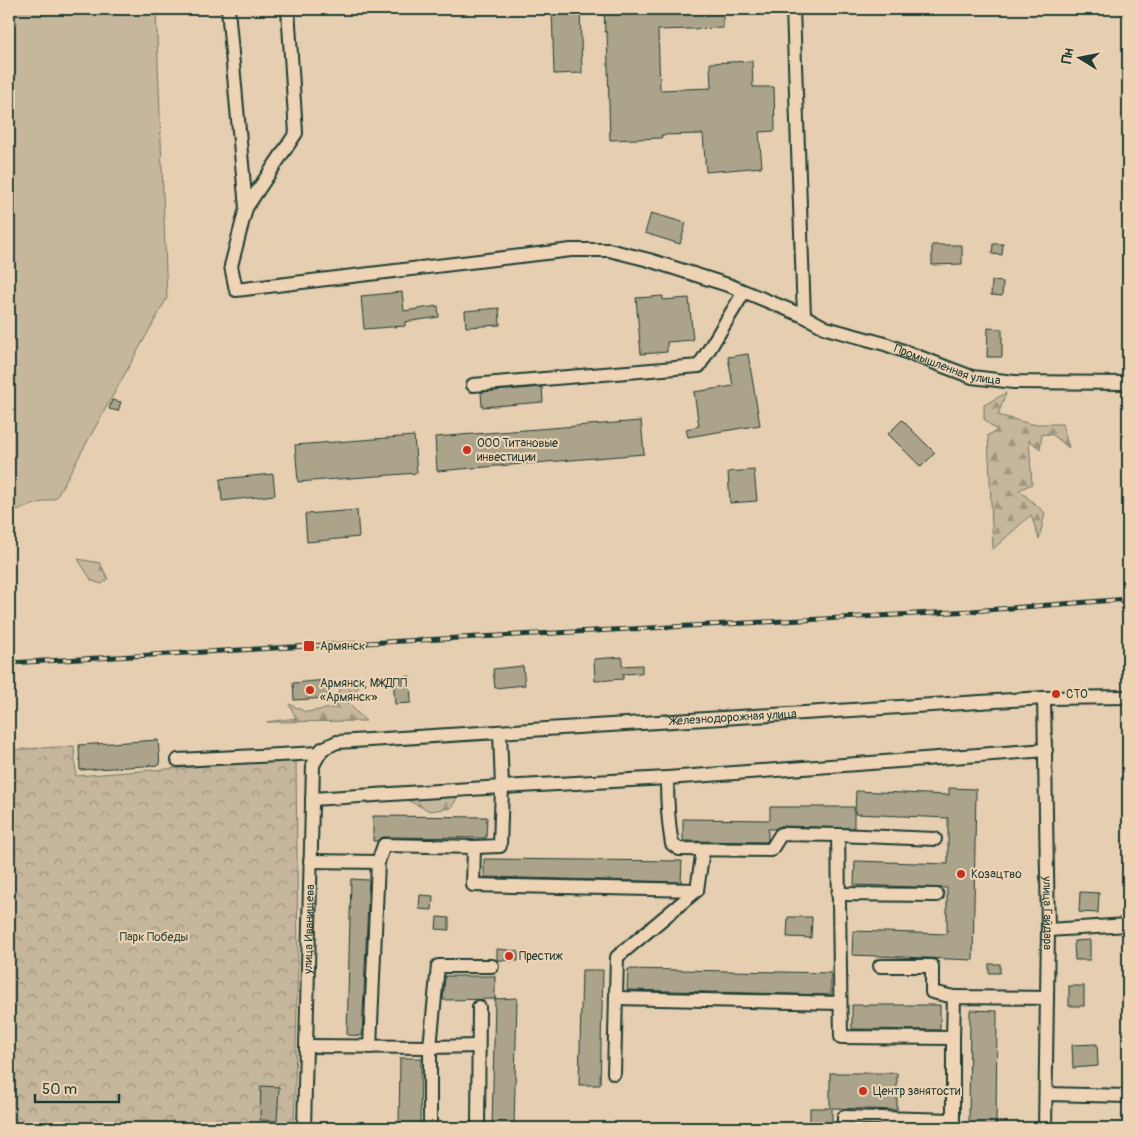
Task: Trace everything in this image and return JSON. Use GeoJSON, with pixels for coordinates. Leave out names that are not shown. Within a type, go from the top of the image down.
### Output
{"type":"FeatureCollection","features":[{"type":"Feature","properties":{"kind":"street"},"geometry":{"type":"LineString","coordinates":[[228,9],[246,208]]}},
{"type":"Feature","properties":{"kind":"street"},"geometry":{"type":"LineString","coordinates":[[246,208],[296,133],[288,9]]}},
{"type":"Feature","properties":{"kind":"street"},"geometry":{"type":"LineString","coordinates":[[793,9],[804,316]]}},
{"type":"Feature","properties":{"kind":"street","name":"Промышленная улица"},"geometry":{"type":"LineString","coordinates":[[246,208],[231,266],[236,290],[571,250],[609,250],[649,260],[731,286],[804,316],[826,328],[885,344],[972,377],[1014,382],[1128,383]]}},
{"type":"Feature","properties":{"kind":"street"},"geometry":{"type":"LineString","coordinates":[[473,385],[699,366],[744,292]]}},
{"type":"Feature","properties":{"kind":"street","name":"Железнодорожная улица"},"geometry":{"type":"LineString","coordinates":[[320,753],[322,749],[337,742],[1044,698],[1128,697]]}},
{"type":"Feature","properties":{"kind":"street","name":"улица Гайдара"},"geometry":{"type":"LineString","coordinates":[[1044,698],[1048,930],[1045,1128]]}},
{"type":"Feature","properties":{"kind":"street"},"geometry":{"type":"LineString","coordinates":[[370,1047],[378,862],[384,845],[500,846],[502,787],[500,732]]}},
{"type":"Feature","properties":{"kind":"street"},"geometry":{"type":"LineString","coordinates":[[312,799],[668,778],[1046,750]]}},
{"type":"Feature","properties":{"kind":"street"},"geometry":{"type":"LineString","coordinates":[[178,760],[320,753]]}},
{"type":"Feature","properties":{"kind":"street","name":"улица Иванищева"},"geometry":{"type":"LineString","coordinates":[[304,1128],[313,765],[320,753]]}},
{"type":"Feature","properties":{"kind":"street"},"geometry":{"type":"LineString","coordinates":[[668,778],[667,799],[670,834],[672,844],[679,849],[771,850],[781,834],[935,839]]}},
{"type":"Feature","properties":{"kind":"street"},"geometry":{"type":"LineString","coordinates":[[838,835],[841,1037],[953,1038]]}},
{"type":"Feature","properties":{"kind":"street"},"geometry":{"type":"LineString","coordinates":[[474,847],[473,885],[697,890]]}},
{"type":"Feature","properties":{"kind":"street"},"geometry":{"type":"LineString","coordinates":[[614,1073],[617,957],[697,890],[703,850]]}},
{"type":"Feature","properties":{"kind":"street"},"geometry":{"type":"LineString","coordinates":[[310,860],[378,862]]}},
{"type":"Feature","properties":{"kind":"street"},"geometry":{"type":"LineString","coordinates":[[838,894],[936,895]]}},
{"type":"Feature","properties":{"kind":"street"},"geometry":{"type":"LineString","coordinates":[[1048,930],[1128,925]]}},
{"type":"Feature","properties":{"kind":"street"},"geometry":{"type":"LineString","coordinates":[[430,1128],[430,1047],[438,966],[492,966]]}},
{"type":"Feature","properties":{"kind":"street"},"geometry":{"type":"LineString","coordinates":[[880,966],[932,966],[932,992],[954,997],[1046,998]]}},
{"type":"Feature","properties":{"kind":"street"},"geometry":{"type":"LineString","coordinates":[[844,1128],[844,1117],[953,1124],[954,997]]}},
{"type":"Feature","properties":{"kind":"street"},"geometry":{"type":"LineString","coordinates":[[616,998],[840,1003]]}},
{"type":"Feature","properties":{"kind":"street"},"geometry":{"type":"LineString","coordinates":[[478,1128],[480,1007]]}},
{"type":"Feature","properties":{"kind":"street"},"geometry":{"type":"LineString","coordinates":[[306,1046],[478,1046]]}},
{"type":"Feature","properties":{"kind":"street"},"geometry":{"type":"LineString","coordinates":[[1046,1094],[1128,1096]]}},
{"type":"Feature","properties":{"kind":"green space"},"geometry":{"type":"Polygon","coordinates":[[[9,9],[156,9],[167,298],[56,498],[9,512],[9,9]]]}},
{"type":"Feature","properties":{"kind":"green space"},"geometry":{"type":"Polygon","coordinates":[[[1006,393],[998,415],[1031,424],[1062,424],[1069,448],[1053,435],[1042,434],[1040,449],[1029,440],[1032,484],[1019,490],[1045,513],[1039,539],[1031,515],[993,549],[988,435],[997,431],[984,419],[984,405],[1006,393]]]}},
{"type":"Feature","properties":{"kind":"green space"},"geometry":{"type":"Polygon","coordinates":[[[78,559],[100,563],[108,579],[102,584],[92,581],[78,559]]]}},
{"type":"Feature","properties":{"kind":"green space"},"geometry":{"type":"Polygon","coordinates":[[[365,677],[348,703],[366,721],[267,722],[296,718],[289,704],[306,712],[332,708],[344,679],[365,677]]]}},
{"type":"Feature","properties":{"kind":"green space","name":"Парк Победы"},"geometry":{"type":"Polygon","coordinates":[[[74,746],[76,776],[296,759],[298,962],[294,1128],[9,1128],[9,750],[74,746]]]}},
{"type":"Feature","properties":{"kind":"green space"},"geometry":{"type":"Polygon","coordinates":[[[459,795],[451,808],[430,811],[405,799],[459,795]]]}},
{"type":"Feature","properties":{"kind":"building"},"geometry":{"type":"Polygon","coordinates":[[[552,9],[580,9],[582,73],[554,74],[552,9]]]}},
{"type":"Feature","properties":{"kind":"building"},"geometry":{"type":"Polygon","coordinates":[[[604,9],[723,9],[723,28],[658,30],[660,90],[711,88],[710,63],[752,61],[753,87],[774,87],[775,131],[759,132],[762,167],[706,172],[703,134],[661,135],[662,138],[610,140],[607,32],[605,32],[604,9]]]}},
{"type":"Feature","properties":{"kind":"building"},"geometry":{"type":"Polygon","coordinates":[[[651,213],[686,223],[680,244],[645,233],[651,213]]]}},
{"type":"Feature","properties":{"kind":"building"},"geometry":{"type":"Polygon","coordinates":[[[993,244],[1003,244],[1002,255],[992,254],[993,244]]]}},
{"type":"Feature","properties":{"kind":"building"},"geometry":{"type":"Polygon","coordinates":[[[932,245],[962,245],[962,264],[932,265],[932,245]]]}},
{"type":"Feature","properties":{"kind":"building"},"geometry":{"type":"Polygon","coordinates":[[[992,281],[1003,282],[1002,296],[991,295],[992,281]]]}},
{"type":"Feature","properties":{"kind":"building"},"geometry":{"type":"Polygon","coordinates":[[[402,292],[404,311],[438,306],[439,317],[405,322],[405,326],[364,329],[361,296],[402,292]]]}},
{"type":"Feature","properties":{"kind":"building"},"geometry":{"type":"Polygon","coordinates":[[[663,296],[663,300],[689,298],[693,340],[667,342],[667,352],[641,354],[636,298],[663,296]]]}},
{"type":"Feature","properties":{"kind":"building"},"geometry":{"type":"Polygon","coordinates":[[[499,308],[500,325],[466,327],[465,311],[499,308]]]}},
{"type":"Feature","properties":{"kind":"building"},"geometry":{"type":"Polygon","coordinates":[[[988,328],[1002,329],[1002,357],[987,357],[988,328]]]}},
{"type":"Feature","properties":{"kind":"building"},"geometry":{"type":"Polygon","coordinates":[[[748,354],[760,425],[688,437],[686,429],[699,426],[694,392],[733,386],[728,357],[748,354]]]}},
{"type":"Feature","properties":{"kind":"building"},"geometry":{"type":"Polygon","coordinates":[[[542,387],[543,402],[482,407],[481,392],[542,387]]]}},
{"type":"Feature","properties":{"kind":"building"},"geometry":{"type":"Polygon","coordinates":[[[112,400],[121,402],[118,411],[109,409],[112,400]]]}},
{"type":"Feature","properties":{"kind":"building"},"geometry":{"type":"Polygon","coordinates":[[[902,420],[935,453],[921,467],[888,434],[902,420]]]}},
{"type":"Feature","properties":{"kind":"building"},"geometry":{"type":"Polygon","coordinates":[[[641,421],[644,454],[437,471],[435,437],[641,421]]]}},
{"type":"Feature","properties":{"kind":"building"},"geometry":{"type":"Polygon","coordinates":[[[414,436],[417,473],[298,482],[295,445],[414,436]]]}},
{"type":"Feature","properties":{"kind":"building"},"geometry":{"type":"Polygon","coordinates":[[[754,470],[757,501],[730,503],[728,472],[754,470]]]}},
{"type":"Feature","properties":{"kind":"building"},"geometry":{"type":"Polygon","coordinates":[[[273,474],[275,495],[222,501],[220,479],[273,474]]]}},
{"type":"Feature","properties":{"kind":"building"},"geometry":{"type":"Polygon","coordinates":[[[357,510],[359,537],[307,542],[305,514],[357,510]]]}},
{"type":"Feature","properties":{"kind":"building"},"geometry":{"type":"Polygon","coordinates":[[[622,657],[622,666],[642,665],[642,673],[623,674],[623,679],[595,681],[594,659],[622,657]]]}},
{"type":"Feature","properties":{"kind":"building"},"geometry":{"type":"Polygon","coordinates":[[[523,666],[525,685],[495,688],[493,669],[523,666]]]}},
{"type":"Feature","properties":{"kind":"building"},"geometry":{"type":"Polygon","coordinates":[[[410,676],[411,703],[395,704],[393,678],[410,676]]]}},
{"type":"Feature","properties":{"kind":"building","name":"Армянск, МЖДПП «Армянск»"},"geometry":{"type":"Polygon","coordinates":[[[327,680],[328,698],[294,700],[293,683],[327,680]]]}},
{"type":"Feature","properties":{"kind":"building"},"geometry":{"type":"Polygon","coordinates":[[[158,740],[160,765],[80,770],[79,745],[158,740]]]}},
{"type":"Feature","properties":{"kind":"building"},"geometry":{"type":"Polygon","coordinates":[[[949,788],[976,789],[973,960],[852,955],[853,931],[947,934],[947,888],[854,885],[855,861],[948,864],[948,818],[855,814],[856,791],[949,795],[949,788]]]}},
{"type":"Feature","properties":{"kind":"building"},"geometry":{"type":"Polygon","coordinates":[[[770,807],[854,807],[854,828],[781,826],[775,829],[768,829],[767,842],[683,841],[683,819],[770,820],[770,807]]]}},
{"type":"Feature","properties":{"kind":"building"},"geometry":{"type":"Polygon","coordinates":[[[373,816],[487,817],[486,838],[384,837],[373,841],[373,816]]]}},
{"type":"Feature","properties":{"kind":"building"},"geometry":{"type":"Polygon","coordinates":[[[484,859],[682,861],[681,882],[484,877],[484,859]]]}},
{"type":"Feature","properties":{"kind":"building"},"geometry":{"type":"Polygon","coordinates":[[[351,879],[369,880],[362,1036],[347,1035],[351,879]]]}},
{"type":"Feature","properties":{"kind":"building"},"geometry":{"type":"Polygon","coordinates":[[[1080,892],[1099,893],[1098,913],[1079,912],[1080,892]]]}},
{"type":"Feature","properties":{"kind":"building"},"geometry":{"type":"Polygon","coordinates":[[[420,895],[433,896],[432,910],[419,909],[420,895]]]}},
{"type":"Feature","properties":{"kind":"building"},"geometry":{"type":"Polygon","coordinates":[[[437,917],[449,918],[449,930],[436,929],[437,917]]]}},
{"type":"Feature","properties":{"kind":"building"},"geometry":{"type":"Polygon","coordinates":[[[788,917],[812,917],[811,938],[787,937],[788,917]]]}},
{"type":"Feature","properties":{"kind":"building"},"geometry":{"type":"Polygon","coordinates":[[[1090,940],[1090,960],[1075,960],[1074,941],[1090,940]]]}},
{"type":"Feature","properties":{"kind":"building"},"geometry":{"type":"Polygon","coordinates":[[[497,949],[518,951],[518,961],[497,960],[497,949]]]}},
{"type":"Feature","properties":{"kind":"building"},"geometry":{"type":"Polygon","coordinates":[[[989,964],[1000,964],[1000,973],[989,973],[989,964]]]}},
{"type":"Feature","properties":{"kind":"building"},"geometry":{"type":"Polygon","coordinates":[[[628,969],[831,973],[831,995],[627,990],[628,969]]]}},
{"type":"Feature","properties":{"kind":"building"},"geometry":{"type":"Polygon","coordinates":[[[582,970],[603,970],[600,1085],[579,1085],[582,970]]]}},
{"type":"Feature","properties":{"kind":"building"},"geometry":{"type":"Polygon","coordinates":[[[445,976],[495,976],[495,999],[443,1000],[445,976]]]}},
{"type":"Feature","properties":{"kind":"building"},"geometry":{"type":"Polygon","coordinates":[[[1069,986],[1084,986],[1084,1006],[1069,1006],[1069,986]]]}},
{"type":"Feature","properties":{"kind":"building"},"geometry":{"type":"Polygon","coordinates":[[[517,998],[514,1128],[492,1128],[495,999],[517,998]]]}},
{"type":"Feature","properties":{"kind":"building"},"geometry":{"type":"Polygon","coordinates":[[[852,1005],[940,1005],[940,1030],[852,1029],[852,1005]]]}},
{"type":"Feature","properties":{"kind":"building"},"geometry":{"type":"Polygon","coordinates":[[[970,1010],[997,1011],[996,1128],[969,1128],[970,1010]]]}},
{"type":"Feature","properties":{"kind":"building"},"geometry":{"type":"Polygon","coordinates":[[[1097,1044],[1098,1066],[1073,1068],[1072,1045],[1097,1044]]]}},
{"type":"Feature","properties":{"kind":"building"},"geometry":{"type":"Polygon","coordinates":[[[400,1058],[421,1058],[420,1128],[399,1128],[400,1058]]]}},
{"type":"Feature","properties":{"kind":"building","name":"Центр занятости"},"geometry":{"type":"Polygon","coordinates":[[[830,1073],[897,1073],[897,1110],[832,1108],[832,1128],[810,1128],[810,1108],[830,1108],[830,1073]]]}},
{"type":"Feature","properties":{"kind":"building"},"geometry":{"type":"Polygon","coordinates":[[[261,1086],[279,1087],[277,1121],[260,1120],[261,1086]]]}},
{"type":"Feature","properties":{"kind":"railway"},"geometry":{"type":"LineString","coordinates":[[9,663],[972,611],[1128,599]]}},
{"type":"Feature","properties":{"kind":"place","name":"ООО Титановые инвестиции"},"geometry":{"type":"Point","coordinates":[467,450]}},
{"type":"Feature","properties":{"kind":"place","name":"Армянск"},"geometry":{"type":"Point","coordinates":[309,646]}},
{"type":"Feature","properties":{"kind":"place","name":"Армянск, МЖДПП «Армянск»"},"geometry":{"type":"Point","coordinates":[310,690]}},
{"type":"Feature","properties":{"kind":"place","name":"СТО"},"geometry":{"type":"Point","coordinates":[1056,694]}},
{"type":"Feature","properties":{"kind":"place","name":"Козацтво"},"geometry":{"type":"Point","coordinates":[961,874]}},
{"type":"Feature","properties":{"kind":"place","name":"Престиж"},"geometry":{"type":"Point","coordinates":[509,956]}},
{"type":"Feature","properties":{"kind":"place","name":"Центр занятости"},"geometry":{"type":"Point","coordinates":[863,1091]}}]}
